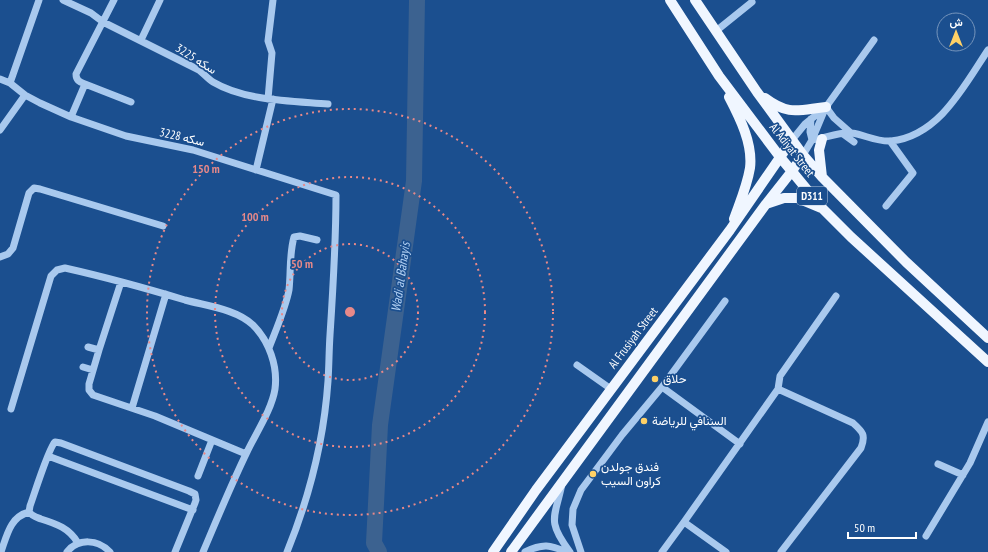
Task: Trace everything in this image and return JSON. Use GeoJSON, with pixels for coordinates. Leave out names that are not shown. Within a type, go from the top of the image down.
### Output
{"type":"FeatureCollection","features":[{"type":"Feature","properties":{"kind":"main road","name":"Al Adiyat Street"},"geometry":{"type":"LineString","coordinates":[[670,0],[719,76],[780,157],[823,209],[851,237],[988,362]]}},
{"type":"Feature","properties":{"kind":"main road","name":"Al Adiyat Street"},"geometry":{"type":"LineString","coordinates":[[696,0],[757,92],[803,155],[822,178],[906,262],[988,338]]}},
{"type":"Feature","properties":{"kind":"main road"},"geometry":{"type":"LineString","coordinates":[[719,76],[745,134],[750,153],[750,167],[730,230]]}},
{"type":"Feature","properties":{"kind":"main road"},"geometry":{"type":"LineString","coordinates":[[757,92],[777,107],[786,110],[826,107]]}},
{"type":"Feature","properties":{"kind":"main road","name":"Al Frusiyah Street"},"geometry":{"type":"LineString","coordinates":[[493,552],[536,490],[730,230],[792,140]]}},
{"type":"Feature","properties":{"kind":"main road"},"geometry":{"type":"LineString","coordinates":[[817,140],[822,178]]}},
{"type":"Feature","properties":{"kind":"main road"},"geometry":{"type":"LineString","coordinates":[[511,552],[803,155]]}},
{"type":"Feature","properties":{"kind":"main road"},"geometry":{"type":"LineString","coordinates":[[766,204],[784,198],[797,198],[823,209]]}},
{"type":"Feature","properties":{"kind":"street"},"geometry":{"type":"LineString","coordinates":[[10,83],[39,0]]}},
{"type":"Feature","properties":{"kind":"street","name":"سكه 3225"},"geometry":{"type":"LineString","coordinates":[[63,0],[91,13],[103,22],[199,70],[212,82],[224,88],[270,99],[328,104]]}},
{"type":"Feature","properties":{"kind":"street"},"geometry":{"type":"LineString","coordinates":[[114,0],[76,74],[76,78],[85,84],[131,102]]}},
{"type":"Feature","properties":{"kind":"street"},"geometry":{"type":"LineString","coordinates":[[141,40],[160,0]]}},
{"type":"Feature","properties":{"kind":"street"},"geometry":{"type":"LineString","coordinates":[[256,170],[270,99],[272,53],[268,41],[273,0]]}},
{"type":"Feature","properties":{"kind":"street"},"geometry":{"type":"LineString","coordinates":[[716,31],[752,2]]}},
{"type":"Feature","properties":{"kind":"street"},"geometry":{"type":"LineString","coordinates":[[792,140],[805,124],[826,107],[874,40]]}},
{"type":"Feature","properties":{"kind":"street"},"geometry":{"type":"LineString","coordinates":[[817,140],[851,133],[876,140],[890,141],[918,133],[941,117],[988,50]]}},
{"type":"Feature","properties":{"kind":"street","name":"سكه 3228"},"geometry":{"type":"LineString","coordinates":[[0,79],[10,83],[25,95],[40,103],[71,117],[126,136],[193,150],[336,195],[336,233],[328,382],[322,426],[314,468],[304,505],[287,552]]}},
{"type":"Feature","properties":{"kind":"street"},"geometry":{"type":"LineString","coordinates":[[71,117],[85,84]]}},
{"type":"Feature","properties":{"kind":"street"},"geometry":{"type":"LineString","coordinates":[[0,130],[25,95]]}},
{"type":"Feature","properties":{"kind":"street"},"geometry":{"type":"LineString","coordinates":[[826,107],[834,118],[851,133]]}},
{"type":"Feature","properties":{"kind":"street"},"geometry":{"type":"LineString","coordinates":[[803,155],[817,140],[826,107]]}},
{"type":"Feature","properties":{"kind":"street"},"geometry":{"type":"LineString","coordinates":[[810,120],[810,132],[817,140]]}},
{"type":"Feature","properties":{"kind":"street"},"geometry":{"type":"LineString","coordinates":[[843,134],[854,142]]}},
{"type":"Feature","properties":{"kind":"street"},"geometry":{"type":"LineString","coordinates":[[886,206],[913,173],[890,141]]}},
{"type":"Feature","properties":{"kind":"street"},"geometry":{"type":"LineString","coordinates":[[0,257],[8,254],[13,248],[29,193],[34,188],[163,226]]}},
{"type":"Feature","properties":{"kind":"street"},"geometry":{"type":"LineString","coordinates":[[269,348],[288,291],[291,247],[294,237],[300,236],[317,240]]}},
{"type":"Feature","properties":{"kind":"street"},"geometry":{"type":"LineString","coordinates":[[12,409],[51,276],[57,270],[65,268],[122,282],[241,316],[262,336],[269,348],[274,361],[276,375],[275,389],[271,402],[246,454],[203,552]]}},
{"type":"Feature","properties":{"kind":"street"},"geometry":{"type":"LineString","coordinates":[[122,282],[88,388],[91,394],[155,416],[246,454]]}},
{"type":"Feature","properties":{"kind":"street"},"geometry":{"type":"LineString","coordinates":[[132,408],[166,294]]}},
{"type":"Feature","properties":{"kind":"street"},"geometry":{"type":"LineString","coordinates":[[662,552],[778,389],[780,376],[836,296]]}},
{"type":"Feature","properties":{"kind":"street"},"geometry":{"type":"LineString","coordinates":[[581,552],[572,525],[574,509],[581,490],[622,435],[662,387],[725,301]]}},
{"type":"Feature","properties":{"kind":"street"},"geometry":{"type":"LineString","coordinates":[[88,347],[99,350]]}},
{"type":"Feature","properties":{"kind":"street"},"geometry":{"type":"LineString","coordinates":[[577,365],[611,389]]}},
{"type":"Feature","properties":{"kind":"street"},"geometry":{"type":"LineString","coordinates":[[83,367],[93,370]]}},
{"type":"Feature","properties":{"kind":"street"},"geometry":{"type":"LineString","coordinates":[[662,387],[740,444]]}},
{"type":"Feature","properties":{"kind":"street"},"geometry":{"type":"LineString","coordinates":[[778,389],[853,423],[861,430],[864,438],[861,448],[781,552]]}},
{"type":"Feature","properties":{"kind":"street"},"geometry":{"type":"LineString","coordinates":[[926,536],[970,464],[988,422]]}},
{"type":"Feature","properties":{"kind":"street"},"geometry":{"type":"LineString","coordinates":[[198,476],[212,440]]}},
{"type":"Feature","properties":{"kind":"street"},"geometry":{"type":"LineString","coordinates":[[29,512],[48,456],[53,444],[58,442],[192,492],[196,500],[175,552]]}},
{"type":"Feature","properties":{"kind":"street"},"geometry":{"type":"LineString","coordinates":[[48,456],[193,510]]}},
{"type":"Feature","properties":{"kind":"street"},"geometry":{"type":"LineString","coordinates":[[938,464],[963,475]]}},
{"type":"Feature","properties":{"kind":"street"},"geometry":{"type":"LineString","coordinates":[[563,481],[554,514],[554,523],[558,534],[569,552]]}},
{"type":"Feature","properties":{"kind":"street"},"geometry":{"type":"LineString","coordinates":[[29,512],[34,517],[64,528],[78,543]]}},
{"type":"Feature","properties":{"kind":"street"},"geometry":{"type":"LineString","coordinates":[[1,552],[14,521],[23,514],[29,512]]}},
{"type":"Feature","properties":{"kind":"street"},"geometry":{"type":"LineString","coordinates":[[684,522],[726,552]]}},
{"type":"Feature","properties":{"kind":"street"},"geometry":{"type":"LineString","coordinates":[[67,552],[78,543],[86,541],[103,545],[110,552]]}},
{"type":"Feature","properties":{"kind":"street"},"geometry":{"type":"LineString","coordinates":[[525,552],[536,547],[546,545],[569,552]]}},
{"type":"Feature","properties":{"kind":"waterway","name":"Wadi al Bahayis"},"geometry":{"type":"LineString","coordinates":[[379,552],[374,543],[380,425],[414,181],[417,0]]}},
{"type":"Feature","properties":{"kind":"place","name":"حلاق"},"geometry":{"type":"Point","coordinates":[655,379]}},
{"type":"Feature","properties":{"kind":"place","name":"السنافي للرياضة"},"geometry":{"type":"Point","coordinates":[644,421]}},
{"type":"Feature","properties":{"kind":"place","name":"فندق جولدن كراون السيب"},"geometry":{"type":"Point","coordinates":[593,474]}}]}
